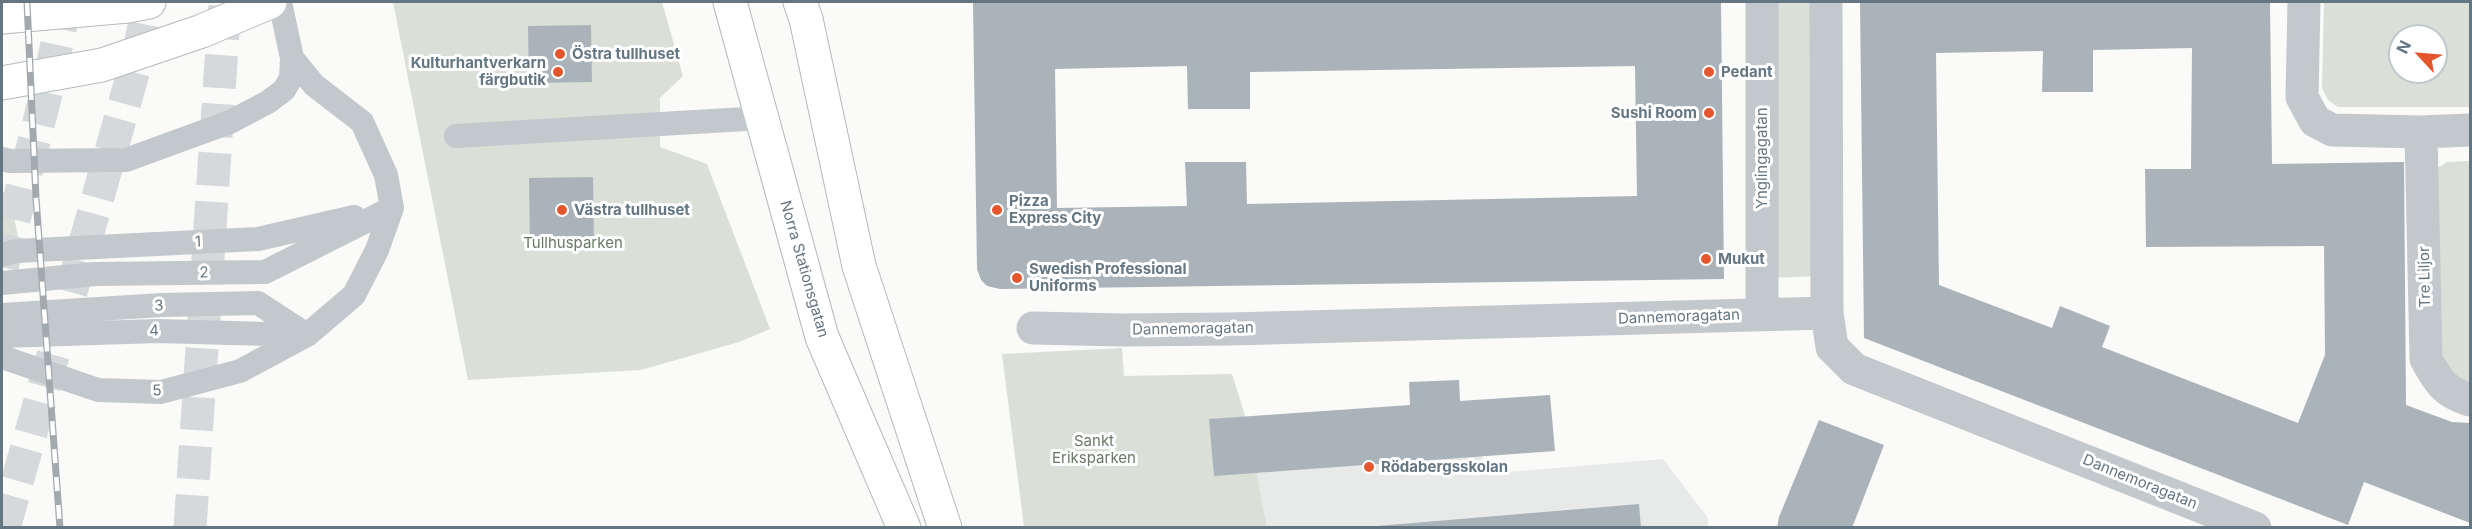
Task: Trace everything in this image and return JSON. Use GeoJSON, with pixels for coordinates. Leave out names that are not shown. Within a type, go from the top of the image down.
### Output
{"type":"FeatureCollection","features":[{"type":"Feature","properties":{"kind":"main road"},"geometry":{"type":"LineString","coordinates":[[2,83],[102,65],[202,31],[270,2]]}},
{"type":"Feature","properties":{"kind":"main road","name":"Norra Stationsgatan"},"geometry":{"type":"LineString","coordinates":[[730,2],[822,337],[904,528]]}},
{"type":"Feature","properties":{"kind":"main road"},"geometry":{"type":"LineString","coordinates":[[2,17],[138,4]]}},
{"type":"Feature","properties":{"kind":"main road"},"geometry":{"type":"LineString","coordinates":[[803,10],[859,266],[945,528]]}},
{"type":"Feature","properties":{"kind":"street","name":"Ynglingagatan"},"geometry":{"type":"LineString","coordinates":[[1762,2],[1762,314]]}},
{"type":"Feature","properties":{"kind":"street"},"geometry":{"type":"LineString","coordinates":[[1826,2],[1827,313]]}},
{"type":"Feature","properties":{"kind":"street"},"geometry":{"type":"LineString","coordinates":[[2304,2],[2302,98],[2315,121],[2332,130],[2421,132],[2470,130]]}},
{"type":"Feature","properties":{"kind":"street","name":"Tre Liljor"},"geometry":{"type":"LineString","coordinates":[[2421,132],[2426,360],[2439,383],[2455,395],[2470,400]]}},
{"type":"Feature","properties":{"kind":"street","name":"Dannemoragatan"},"geometry":{"type":"LineString","coordinates":[[1033,328],[1231,329],[1827,313],[1832,347],[1854,369],[2255,528]]}},
{"type":"Feature","properties":{"kind":"lane"},"geometry":{"type":"LineString","coordinates":[[2,159],[45,162],[126,160],[230,122],[268,102],[284,90],[291,78],[292,58],[280,2]]}},
{"type":"Feature","properties":{"kind":"lane"},"geometry":{"type":"LineString","coordinates":[[292,58],[314,85],[362,122],[386,175],[392,208]]}},
{"type":"Feature","properties":{"kind":"lane"},"geometry":{"type":"LineString","coordinates":[[456,135],[763,118]]}},
{"type":"Feature","properties":{"kind":"lane","name":"1"},"geometry":{"type":"LineString","coordinates":[[2,255],[16,251],[258,239],[392,208]]}},
{"type":"Feature","properties":{"kind":"lane","name":"2"},"geometry":{"type":"LineString","coordinates":[[2,283],[96,274],[265,272],[392,208]]}},
{"type":"Feature","properties":{"kind":"lane","name":"5"},"geometry":{"type":"LineString","coordinates":[[2,357],[99,390],[161,392],[240,370],[307,335],[354,295],[377,250],[392,208]]}},
{"type":"Feature","properties":{"kind":"lane","name":"3"},"geometry":{"type":"LineString","coordinates":[[2,315],[162,305],[258,303],[307,335]]}},
{"type":"Feature","properties":{"kind":"lane","name":"4"},"geometry":{"type":"LineString","coordinates":[[2,336],[158,331],[307,335]]}},
{"type":"Feature","properties":{"kind":"shaded area","name":"Rödabergsskolan"},"geometry":{"type":"Polygon","coordinates":[[[1478,408],[1484,474],[1663,459],[1708,518],[1708,527],[1267,527],[1246,419],[1478,408]]]}},
{"type":"Feature","properties":{"kind":"green space","name":"Tullhusparken"},"geometry":{"type":"Polygon","coordinates":[[[393,2],[662,2],[683,76],[660,98],[660,147],[707,164],[770,329],[739,342],[641,370],[468,380],[393,2]]]}},
{"type":"Feature","properties":{"kind":"green space"},"geometry":{"type":"Polygon","coordinates":[[[1768,2],[1819,2],[1820,276],[1769,278],[1768,2]]]}},
{"type":"Feature","properties":{"kind":"green space"},"geometry":{"type":"Polygon","coordinates":[[[2324,2],[2470,2],[2470,107],[2338,107],[2328,100],[2322,88],[2324,2]]]}},
{"type":"Feature","properties":{"kind":"green space"},"geometry":{"type":"Polygon","coordinates":[[[2470,161],[2470,387],[2447,368],[2436,336],[2433,171],[2447,162],[2470,161]]]}},
{"type":"Feature","properties":{"kind":"green space"},"geometry":{"type":"Polygon","coordinates":[[[2,192],[9,192],[18,237],[2,238],[2,192]]]}},
{"type":"Feature","properties":{"kind":"green space","name":"Sankt Eriksparken"},"geometry":{"type":"Polygon","coordinates":[[[1122,348],[1124,376],[1232,374],[1246,419],[1267,527],[1024,527],[1002,354],[1122,348]]]}},
{"type":"Feature","properties":{"kind":"building"},"geometry":{"type":"Polygon","coordinates":[[[973,2],[1721,2],[1724,279],[1000,289],[987,286],[981,280],[977,269],[973,2]],[[1187,66],[1055,69],[1057,208],[1187,206],[1185,162],[1246,162],[1247,204],[1637,196],[1635,66],[1250,72],[1250,109],[1188,109],[1187,66]]]}},
{"type":"Feature","properties":{"kind":"building"},"geometry":{"type":"Polygon","coordinates":[[[1860,2],[2270,2],[2272,164],[2404,162],[2406,405],[2452,422],[2470,423],[2470,523],[2364,482],[2348,525],[1864,338],[1860,2]],[[2192,48],[2093,50],[2093,92],[2042,92],[2043,51],[1936,53],[1939,285],[2052,328],[2060,306],[2110,326],[2102,347],[2298,423],[2325,355],[2324,246],[2146,247],[2145,169],[2191,169],[2192,48]]]}},
{"type":"Feature","properties":{"kind":"building","name":"Östra tullhuset"},"geometry":{"type":"Polygon","coordinates":[[[591,25],[592,82],[529,83],[528,26],[591,25]]]}},
{"type":"Feature","properties":{"kind":"building","name":"Västra tullhuset"},"geometry":{"type":"Polygon","coordinates":[[[593,177],[594,243],[530,244],[529,178],[593,177]]]}},
{"type":"Feature","properties":{"kind":"building"},"geometry":{"type":"Polygon","coordinates":[[[1459,380],[1460,401],[1550,395],[1555,451],[1214,476],[1209,419],[1410,405],[1409,382],[1459,380]]]}},
{"type":"Feature","properties":{"kind":"building"},"geometry":{"type":"Polygon","coordinates":[[[1819,420],[1884,445],[1852,528],[1777,528],[1779,517],[1819,420]]]}},
{"type":"Feature","properties":{"kind":"building"},"geometry":{"type":"Polygon","coordinates":[[[1639,504],[1641,528],[1377,528],[1377,526],[1639,504]]]}},
{"type":"Feature","properties":{"kind":"tunnel"},"geometry":{"type":"LineString","coordinates":[[2,267],[46,94],[66,2]]}},
{"type":"Feature","properties":{"kind":"tunnel"},"geometry":{"type":"LineString","coordinates":[[4,528],[138,56],[149,2]]}},
{"type":"Feature","properties":{"kind":"tunnel"},"geometry":{"type":"LineString","coordinates":[[190,528],[225,2]]}},
{"type":"Feature","properties":{"kind":"railway"},"geometry":{"type":"LineString","coordinates":[[27,2],[36,198],[60,528]]}},
{"type":"Feature","properties":{"kind":"place","name":"Östra tullhuset"},"geometry":{"type":"Point","coordinates":[560,54]}},
{"type":"Feature","properties":{"kind":"place","name":"Kulturhantverkarn färgbutik"},"geometry":{"type":"Point","coordinates":[558,72]}},
{"type":"Feature","properties":{"kind":"place","name":"Pedant"},"geometry":{"type":"Point","coordinates":[1709,72]}},
{"type":"Feature","properties":{"kind":"place","name":"Sushi Room"},"geometry":{"type":"Point","coordinates":[1709,113]}},
{"type":"Feature","properties":{"kind":"place","name":"Västra tullhuset"},"geometry":{"type":"Point","coordinates":[562,210]}},
{"type":"Feature","properties":{"kind":"place","name":"Pizza Express City"},"geometry":{"type":"Point","coordinates":[997,210]}},
{"type":"Feature","properties":{"kind":"place","name":"Mukut"},"geometry":{"type":"Point","coordinates":[1706,259]}},
{"type":"Feature","properties":{"kind":"place","name":"Swedish Professional Uniforms"},"geometry":{"type":"Point","coordinates":[1017,278]}},
{"type":"Feature","properties":{"kind":"place","name":"Rödabergsskolan"},"geometry":{"type":"Point","coordinates":[1369,467]}}]}
